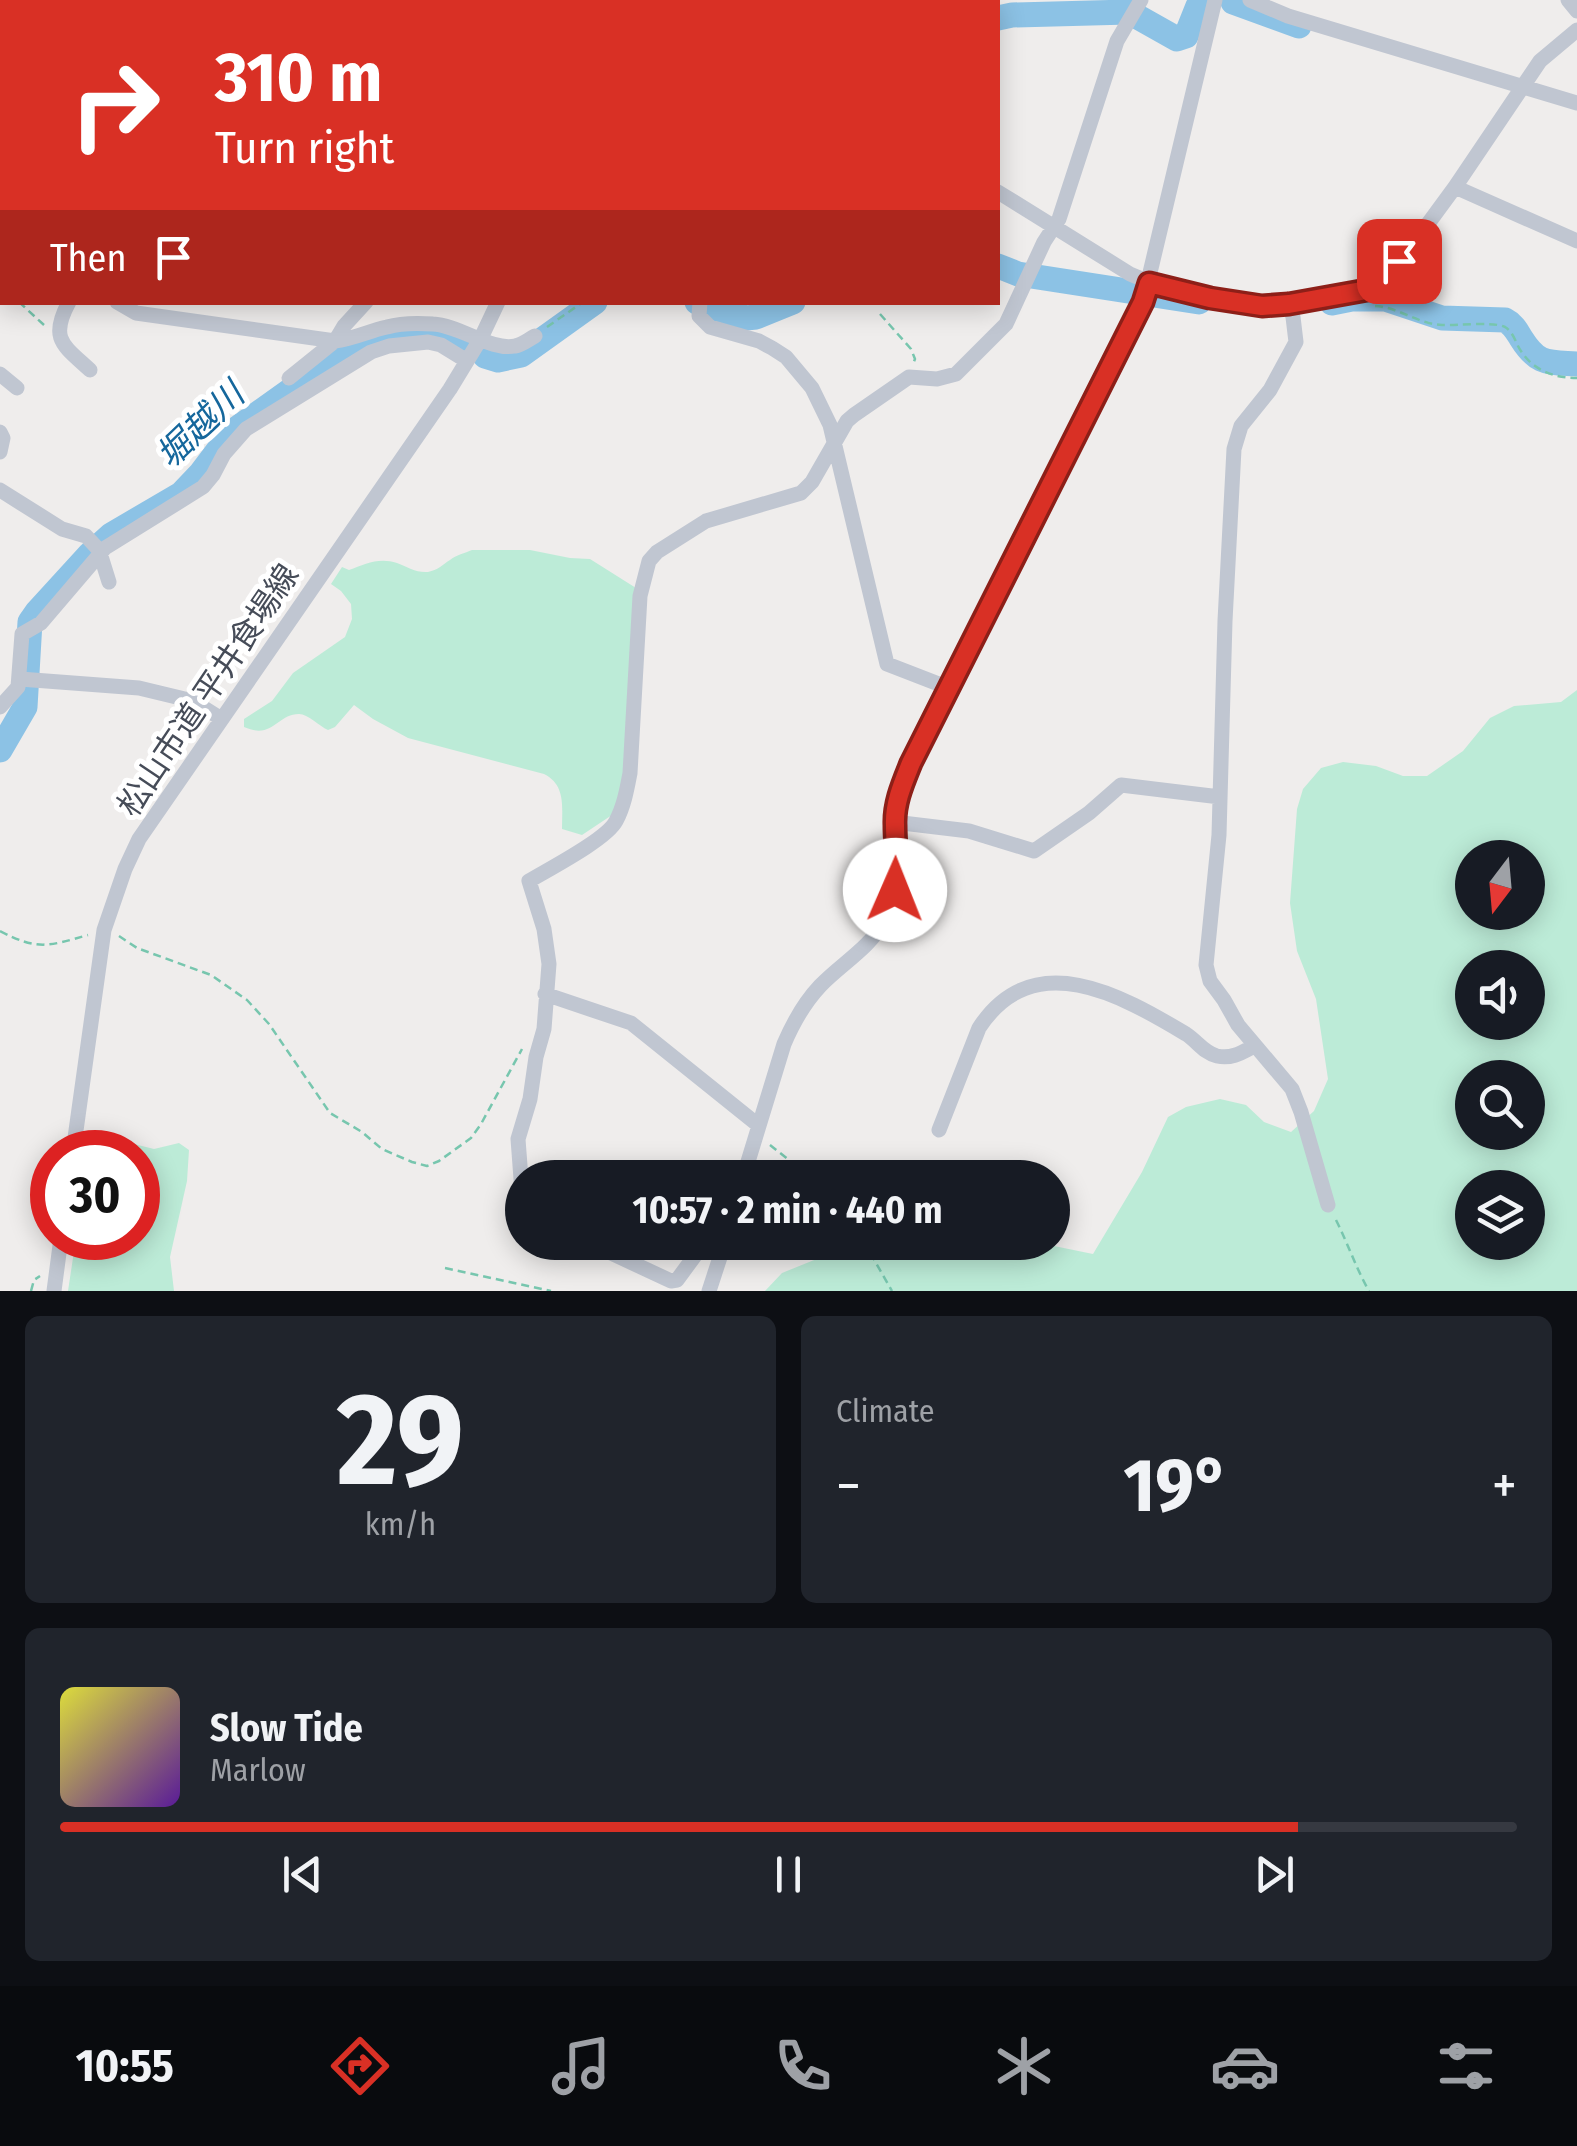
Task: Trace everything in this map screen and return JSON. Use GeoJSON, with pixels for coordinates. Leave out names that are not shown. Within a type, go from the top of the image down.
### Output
{"type":"FeatureCollection","features":[{"type":"Feature","properties":{"kind":"street"},"geometry":{"type":"LineString","coordinates":[[748,1160],[793,1024],[822,984],[863,950],[884,922],[898,876],[896,804],[911,763],[1147,291],[1215,0]]}},
{"type":"Feature","properties":{"kind":"street"},"geometry":{"type":"LineString","coordinates":[[1250,0],[1290,8],[1577,102]]}},
{"type":"Feature","properties":{"kind":"street"},"geometry":{"type":"LineString","coordinates":[[1568,0],[1577,11]]}},
{"type":"Feature","properties":{"kind":"street"},"geometry":{"type":"LineString","coordinates":[[520,1160],[518,1139],[534,1083],[545,1018],[548,950],[529,880],[569,858],[614,825],[625,799],[630,773],[640,596],[649,561],[706,521],[801,493],[812,482],[854,414],[909,377],[937,379],[956,374],[1006,324],[1044,242],[1060,219],[1116,41],[1136,9]]}},
{"type":"Feature","properties":{"kind":"street"},"geometry":{"type":"LineString","coordinates":[[1000,193],[1147,291],[1291,309],[1336,294],[1372,291],[1383,285],[1455,187],[1540,61],[1577,30]]}},
{"type":"Feature","properties":{"kind":"street"},"geometry":{"type":"LineString","coordinates":[[1455,187],[1577,241]]}},
{"type":"Feature","properties":{"kind":"street"},"geometry":{"type":"LineString","coordinates":[[68,305],[59,334],[64,346],[90,370]]}},
{"type":"Feature","properties":{"kind":"street"},"geometry":{"type":"LineString","coordinates":[[122,305],[136,313],[334,341],[354,340],[387,327],[436,324],[501,346],[514,346],[536,336]]}},
{"type":"Feature","properties":{"kind":"street"},"geometry":{"type":"LineString","coordinates":[[0,708],[26,679],[22,634],[30,630],[97,548],[203,488],[224,454],[246,429],[327,364],[334,341],[363,305]]}},
{"type":"Feature","properties":{"kind":"street","name":"松山市道 平井食場線"},"geometry":{"type":"LineString","coordinates":[[76,1130],[104,930],[139,839],[467,360],[497,305]]}},
{"type":"Feature","properties":{"kind":"street"},"geometry":{"type":"LineString","coordinates":[[700,306],[699,316],[710,327],[759,341],[786,357],[812,388],[830,425],[887,664],[949,688]]}},
{"type":"Feature","properties":{"kind":"street"},"geometry":{"type":"LineString","coordinates":[[1291,309],[1296,342],[1289,359],[1236,436],[1225,621],[1219,835],[1206,965],[1210,981],[1238,1025],[1292,1090],[1328,1204]]}},
{"type":"Feature","properties":{"kind":"street"},"geometry":{"type":"LineString","coordinates":[[289,378],[407,343],[441,345],[467,360]]}},
{"type":"Feature","properties":{"kind":"street"},"geometry":{"type":"LineString","coordinates":[[0,374],[17,388]]}},
{"type":"Feature","properties":{"kind":"street"},"geometry":{"type":"LineString","coordinates":[[0,432],[0,452]]}},
{"type":"Feature","properties":{"kind":"street"},"geometry":{"type":"LineString","coordinates":[[0,490],[54,524],[86,536],[97,548],[109,582]]}},
{"type":"Feature","properties":{"kind":"street"},"geometry":{"type":"LineString","coordinates":[[26,679],[139,688],[193,701],[220,718]]}},
{"type":"Feature","properties":{"kind":"street"},"geometry":{"type":"LineString","coordinates":[[894,822],[969,830],[1034,851],[1089,813],[1121,784],[1220,797]]}},
{"type":"Feature","properties":{"kind":"street"},"geometry":{"type":"LineString","coordinates":[[939,1130],[979,1028],[999,1005],[1029,987],[1070,982],[1112,995],[1185,1033],[1212,1055],[1236,1056],[1254,1046]]}},
{"type":"Feature","properties":{"kind":"street"},"geometry":{"type":"LineString","coordinates":[[545,994],[631,1023],[757,1129]]}},
{"type":"Feature","properties":{"kind":"street"},"geometry":{"type":"LineString","coordinates":[[54,1291],[58,1260]]}},
{"type":"Feature","properties":{"kind":"street"},"geometry":{"type":"LineString","coordinates":[[625,1260],[671,1281],[677,1280],[693,1260]]}},
{"type":"Feature","properties":{"kind":"street"},"geometry":{"type":"LineString","coordinates":[[709,1291],[719,1260]]}},
{"type":"Feature","properties":{"kind":"path"},"geometry":{"type":"LineString","coordinates":[[22,305],[59,334]]}},
{"type":"Feature","properties":{"kind":"path"},"geometry":{"type":"LineString","coordinates":[[536,336],[580,305]]}},
{"type":"Feature","properties":{"kind":"path"},"geometry":{"type":"LineString","coordinates":[[1370,306],[1389,308],[1440,325],[1500,326],[1512,334],[1533,366],[1562,378],[1577,378]]}},
{"type":"Feature","properties":{"kind":"path"},"geometry":{"type":"LineString","coordinates":[[880,314],[911,349],[915,359],[909,377]]}},
{"type":"Feature","properties":{"kind":"path"},"geometry":{"type":"LineString","coordinates":[[0,931],[45,946],[104,930],[137,948],[211,975],[246,1000],[269,1024],[330,1113],[382,1149],[427,1166],[471,1138],[524,1045]]}},
{"type":"Feature","properties":{"kind":"path"},"geometry":{"type":"LineString","coordinates":[[757,1129],[790,1160]]}},
{"type":"Feature","properties":{"kind":"path"},"geometry":{"type":"LineString","coordinates":[[1328,1204],[1369,1291]]}},
{"type":"Feature","properties":{"kind":"path"},"geometry":{"type":"LineString","coordinates":[[874,1260],[892,1291]]}},
{"type":"Feature","properties":{"kind":"path"},"geometry":{"type":"LineString","coordinates":[[445,1268],[551,1291]]}},
{"type":"Feature","properties":{"kind":"green space"},"geometry":{"type":"Polygon","coordinates":[[[472,550],[530,550],[590,559],[636,588],[625,769],[615,813],[582,835],[562,829],[559,790],[544,774],[408,738],[354,705],[328,730],[299,714],[268,729],[244,727],[244,719],[272,701],[293,673],[345,637],[352,619],[351,604],[331,584],[342,567],[349,570],[384,561],[428,572],[472,550]]]}},
{"type":"Feature","properties":{"kind":"green space"},"geometry":{"type":"Polygon","coordinates":[[[1577,690],[1577,1291],[765,1291],[782,1273],[814,1260],[1070,1260],[1070,1249],[1093,1254],[1142,1172],[1168,1117],[1186,1107],[1220,1099],[1246,1105],[1264,1122],[1291,1132],[1314,1111],[1328,1079],[1316,999],[1297,951],[1290,903],[1297,809],[1303,789],[1321,768],[1343,762],[1376,766],[1403,776],[1427,776],[1463,751],[1490,718],[1514,706],[1561,702],[1577,690]]]}},
{"type":"Feature","properties":{"kind":"green space"},"geometry":{"type":"Polygon","coordinates":[[[179,1143],[189,1150],[187,1181],[170,1257],[174,1291],[68,1291],[73,1260],[160,1260],[160,1148],[179,1143]]]}},
{"type":"Feature","properties":{"kind":"waterway"},"geometry":{"type":"LineString","coordinates":[[1000,18],[1129,12],[1177,39],[1186,36],[1198,6],[1206,0]]}},
{"type":"Feature","properties":{"kind":"waterway"},"geometry":{"type":"LineString","coordinates":[[1233,2],[1299,26]]}},
{"type":"Feature","properties":{"kind":"waterway","name":"堀越川"},"geometry":{"type":"LineString","coordinates":[[1000,267],[1018,274],[1199,302]]}},
{"type":"Feature","properties":{"kind":"waterway","name":"堀越川"},"geometry":{"type":"LineString","coordinates":[[1332,303],[1385,299],[1442,318],[1505,320],[1538,358],[1577,364]]}},
{"type":"Feature","properties":{"kind":"waterway","name":"堀越川"},"geometry":{"type":"LineString","coordinates":[[485,356],[498,360],[521,355],[591,305]]}},
{"type":"Feature","properties":{"kind":"waterway","name":"堀越川"},"geometry":{"type":"LineString","coordinates":[[706,305],[746,318],[786,305]]}},
{"type":"Feature","properties":{"kind":"waterway","name":"堀越川"},"geometry":{"type":"LineString","coordinates":[[0,750],[25,707],[30,622],[111,535],[181,494],[232,432],[319,370],[383,339],[403,335],[438,335],[462,345]]}},
{"type":"Feature","properties":{"kind":"route"},"geometry":{"type":"LineString","coordinates":[[895,890],[896,804],[911,763],[1143,302],[1149,283],[1240,304],[1289,304],[1372,291],[1383,285],[1399,261]]}}]}
